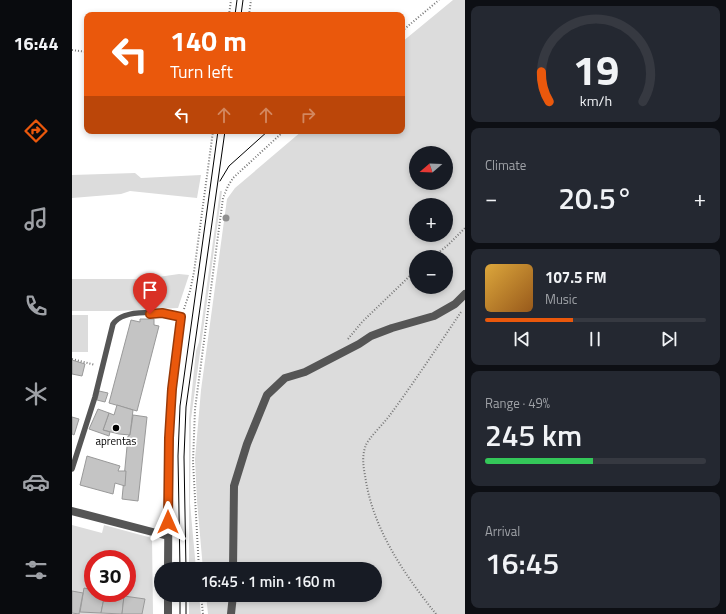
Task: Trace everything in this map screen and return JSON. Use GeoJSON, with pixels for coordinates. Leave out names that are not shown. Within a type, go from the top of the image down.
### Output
{"type":"FeatureCollection","features":[{"type":"Feature","properties":{"kind":"street"},"geometry":{"type":"LineString","coordinates":[[233,562],[234,486],[247,444],[267,395],[285,378],[305,372],[359,344],[371,336],[392,328],[434,316],[455,304],[465,294]]}},
{"type":"Feature","properties":{"kind":"street"},"geometry":{"type":"LineString","coordinates":[[168,562],[169,438],[172,389],[181,317]]}},
{"type":"Feature","properties":{"kind":"street"},"geometry":{"type":"LineString","coordinates":[[72,512],[168,536]]}},
{"type":"Feature","properties":{"kind":"street"},"geometry":{"type":"LineString","coordinates":[[168,602],[168,614]]}},
{"type":"Feature","properties":{"kind":"street"},"geometry":{"type":"LineString","coordinates":[[231,614],[232,602]]}},
{"type":"Feature","properties":{"kind":"lane"},"geometry":{"type":"LineString","coordinates":[[72,469],[95,397],[113,324],[122,316],[162,313],[181,317]]}},
{"type":"Feature","properties":{"kind":"path"},"geometry":{"type":"LineString","coordinates":[[229,12],[231,0]]}},
{"type":"Feature","properties":{"kind":"path"},"geometry":{"type":"LineString","coordinates":[[249,12],[251,0]]}},
{"type":"Feature","properties":{"kind":"path"},"geometry":{"type":"LineString","coordinates":[[405,28],[439,0]]}},
{"type":"Feature","properties":{"kind":"path"},"geometry":{"type":"LineString","coordinates":[[72,50],[84,52]]}},
{"type":"Feature","properties":{"kind":"path"},"geometry":{"type":"LineString","coordinates":[[181,317],[190,292],[194,272],[213,134]]}},
{"type":"Feature","properties":{"kind":"path"},"geometry":{"type":"LineString","coordinates":[[199,562],[193,462],[195,409],[224,198],[228,186],[233,178],[281,134]]}},
{"type":"Feature","properties":{"kind":"path"},"geometry":{"type":"LineString","coordinates":[[442,250],[465,228]]}},
{"type":"Feature","properties":{"kind":"path"},"geometry":{"type":"LineString","coordinates":[[344,344],[362,322],[409,277]]}},
{"type":"Feature","properties":{"kind":"path"},"geometry":{"type":"LineString","coordinates":[[436,614],[398,562],[386,540],[376,517],[368,490],[363,462],[366,445],[381,428],[464,307],[465,294]]}},
{"type":"Feature","properties":{"kind":"path"},"geometry":{"type":"LineString","coordinates":[[72,359],[102,367]]}},
{"type":"Feature","properties":{"kind":"path"},"geometry":{"type":"LineString","coordinates":[[202,602],[203,614]]}},
{"type":"Feature","properties":{"kind":"shaded area"},"geometry":{"type":"Polygon","coordinates":[[[453,0],[465,0],[465,614],[208,614],[207,602],[382,602],[382,562],[202,562],[195,459],[201,390],[227,199],[235,188],[298,134],[405,134],[405,40],[453,0]]]}},
{"type":"Feature","properties":{"kind":"shaded area"},"geometry":{"type":"Polygon","coordinates":[[[135,173],[141,178],[201,175],[197,198],[130,191],[121,194],[72,198],[72,175],[135,173]]]}},
{"type":"Feature","properties":{"kind":"shaded area"},"geometry":{"type":"Polygon","coordinates":[[[220,191],[222,191],[191,419],[190,503],[195,562],[189,562],[189,419],[196,351],[199,342],[220,191]]]}},
{"type":"Feature","properties":{"kind":"shaded area"},"geometry":{"type":"Polygon","coordinates":[[[179,274],[189,275],[178,308],[118,311],[72,311],[72,279],[144,279],[179,274]]]}},
{"type":"Feature","properties":{"kind":"shaded area"},"geometry":{"type":"Polygon","coordinates":[[[72,315],[88,315],[88,352],[72,352],[72,315]]]}},
{"type":"Feature","properties":{"kind":"shaded area"},"geometry":{"type":"Polygon","coordinates":[[[72,525],[102,533],[104,525],[152,538],[153,614],[72,614],[72,525]]]}},
{"type":"Feature","properties":{"kind":"shaded area"},"geometry":{"type":"Polygon","coordinates":[[[189,602],[200,602],[201,614],[189,614],[189,602]]]}},
{"type":"Feature","properties":{"kind":"building"},"geometry":{"type":"Polygon","coordinates":[[[140,319],[154,319],[154,325],[159,326],[137,411],[109,403],[131,320],[140,322],[140,319]]]}},
{"type":"Feature","properties":{"kind":"building"},"geometry":{"type":"Polygon","coordinates":[[[72,360],[85,364],[82,376],[72,374],[72,360]]]}},
{"type":"Feature","properties":{"kind":"building"},"geometry":{"type":"Polygon","coordinates":[[[99,391],[108,393],[105,402],[97,400],[99,391]]]}},
{"type":"Feature","properties":{"kind":"building"},"geometry":{"type":"Polygon","coordinates":[[[117,405],[133,410],[130,435],[103,430],[109,413],[114,415],[117,405]]]}},
{"type":"Feature","properties":{"kind":"building"},"geometry":{"type":"Polygon","coordinates":[[[98,409],[109,413],[103,430],[110,432],[109,436],[89,429],[98,409]]]}},
{"type":"Feature","properties":{"kind":"building"},"geometry":{"type":"Polygon","coordinates":[[[133,415],[147,417],[138,501],[122,499],[128,436],[130,435],[133,415]]]}},
{"type":"Feature","properties":{"kind":"building"},"geometry":{"type":"Polygon","coordinates":[[[72,417],[79,419],[74,435],[72,434],[72,417]]]}},
{"type":"Feature","properties":{"kind":"building"},"geometry":{"type":"Polygon","coordinates":[[[87,456],[120,466],[118,471],[126,471],[125,486],[115,483],[113,494],[80,485],[87,456]]]}},
{"type":"Feature","properties":{"kind":"building"},"geometry":{"type":"Polygon","coordinates":[[[84,588],[84,602],[103,602],[101,613],[80,612],[84,588]]]}},
{"type":"Feature","properties":{"kind":"building"},"geometry":{"type":"Polygon","coordinates":[[[72,591],[83,593],[79,614],[72,613],[72,591]]]}},
{"type":"Feature","properties":{"kind":"building"},"geometry":{"type":"Polygon","coordinates":[[[136,598],[145,599],[142,614],[122,614],[123,602],[136,602],[136,598]]]}},
{"type":"Feature","properties":{"kind":"building"},"geometry":{"type":"Polygon","coordinates":[[[103,602],[123,602],[122,614],[101,613],[103,602]]]}},
{"type":"Feature","properties":{"kind":"tram line"},"geometry":{"type":"LineString","coordinates":[[235,12],[237,0]]}},
{"type":"Feature","properties":{"kind":"tram line"},"geometry":{"type":"LineString","coordinates":[[241,12],[243,0]]}},
{"type":"Feature","properties":{"kind":"tram line"},"geometry":{"type":"LineString","coordinates":[[180,562],[178,456],[180,406],[218,134]]}},
{"type":"Feature","properties":{"kind":"tram line"},"geometry":{"type":"LineString","coordinates":[[186,562],[184,457],[186,407],[225,134]]}},
{"type":"Feature","properties":{"kind":"tram line"},"geometry":{"type":"LineString","coordinates":[[220,181],[229,166],[265,134]]}},
{"type":"Feature","properties":{"kind":"tram line"},"geometry":{"type":"LineString","coordinates":[[180,602],[180,614]]}},
{"type":"Feature","properties":{"kind":"tram line"},"geometry":{"type":"LineString","coordinates":[[186,602],[186,614]]}},
{"type":"Feature","properties":{"kind":"place","name":"aprentas"},"geometry":{"type":"Point","coordinates":[116,428]}},
{"type":"Feature","properties":{"kind":"route"},"geometry":{"type":"LineString","coordinates":[[150,314],[162,313],[181,317],[172,389],[169,438],[168,522]]}}]}
